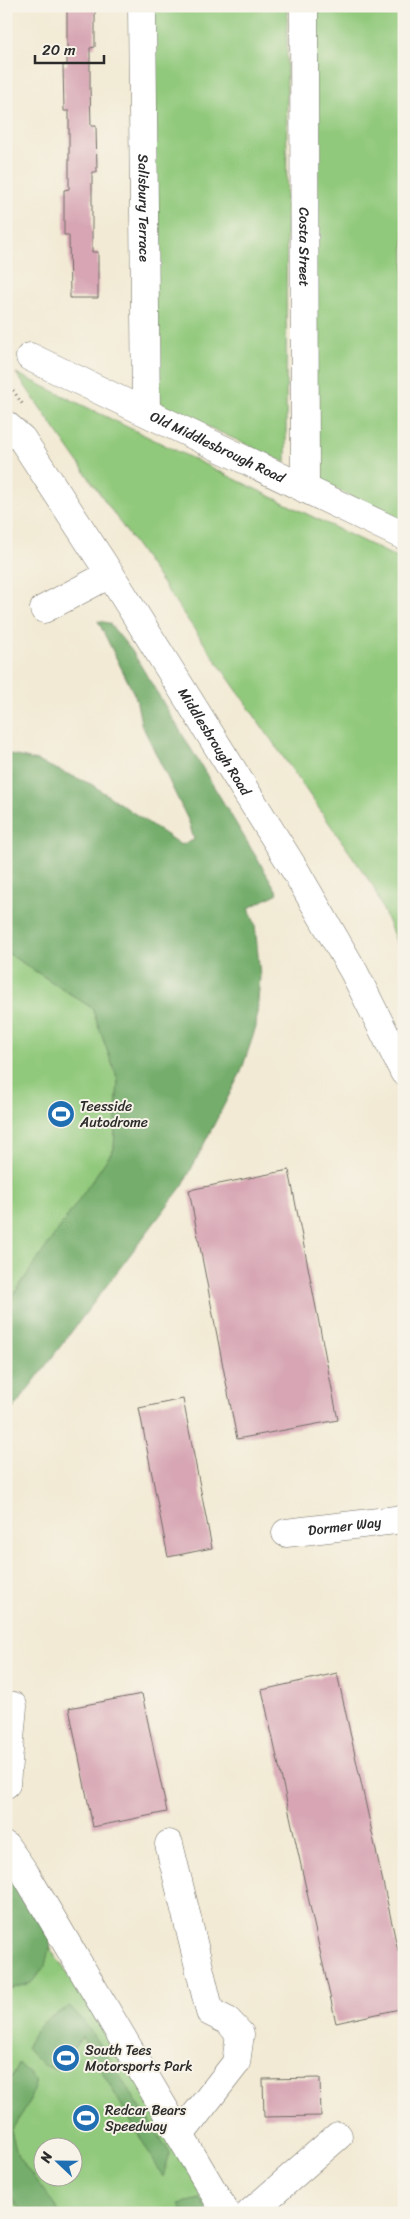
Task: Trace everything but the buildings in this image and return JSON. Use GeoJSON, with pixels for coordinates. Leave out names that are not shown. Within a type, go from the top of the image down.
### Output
{"type":"FeatureCollection","features":[{"type":"Feature","properties":{"kind":"street","name":"Salisbury Terrace"},"geometry":{"type":"LineString","coordinates":[[142,6],[146,411]]}},
{"type":"Feature","properties":{"kind":"street","name":"Costa Street"},"geometry":{"type":"LineString","coordinates":[[304,6],[306,488]]}},
{"type":"Feature","properties":{"kind":"street","name":"Old Middlesbrough Road"},"geometry":{"type":"LineString","coordinates":[[30,356],[404,536]]}},
{"type":"Feature","properties":{"kind":"street","name":"Middlesbrough Road"},"geometry":{"type":"LineString","coordinates":[[6,425],[22,439],[110,574],[295,870],[354,972],[404,1072]]}},
{"type":"Feature","properties":{"kind":"street"},"geometry":{"type":"LineString","coordinates":[[44,609],[110,574]]}},
{"type":"Feature","properties":{"kind":"street","name":"Dormer Way"},"geometry":{"type":"LineString","coordinates":[[286,1533],[404,1519]]}},
{"type":"Feature","properties":{"kind":"street"},"geometry":{"type":"LineString","coordinates":[[6,1784],[13,1706]]}},
{"type":"Feature","properties":{"kind":"street"},"geometry":{"type":"LineString","coordinates":[[169,1844],[210,2012],[228,2021],[240,2034],[236,2063],[180,2135]]}},
{"type":"Feature","properties":{"kind":"street"},"geometry":{"type":"LineString","coordinates":[[6,1846],[25,1873],[226,2213]]}},
{"type":"Feature","properties":{"kind":"street"},"geometry":{"type":"LineString","coordinates":[[250,2213],[338,2136]]}},
{"type":"Feature","properties":{"kind":"green space"},"geometry":{"type":"Polygon","coordinates":[[[149,6],[287,6],[286,463],[153,401],[149,6]]]}},
{"type":"Feature","properties":{"kind":"green space"},"geometry":{"type":"Polygon","coordinates":[[[307,6],[404,6],[404,523],[310,476],[307,6]]]}},
{"type":"Feature","properties":{"kind":"green space"},"geometry":{"type":"Polygon","coordinates":[[[16,373],[404,561],[404,960],[373,886],[16,373]]]}},
{"type":"Feature","properties":{"kind":"green space"},"geometry":{"type":"Polygon","coordinates":[[[98,621],[109,623],[132,651],[278,893],[249,908],[255,924],[260,976],[256,1027],[241,1072],[183,1185],[6,1418],[6,1305],[114,1149],[118,1080],[92,1008],[6,952],[6,753],[37,761],[91,784],[181,845],[194,840],[189,822],[141,723],[136,698],[98,621]]]}},
{"type":"Feature","properties":{"kind":"green space","name":"Teesside Autodrome"},"geometry":{"type":"Polygon","coordinates":[[[6,952],[92,1008],[118,1080],[114,1149],[6,1310],[6,952]]]}},
{"type":"Feature","properties":{"kind":"green space"},"geometry":{"type":"Polygon","coordinates":[[[6,1859],[51,1940],[45,1966],[31,1983],[6,1990],[6,1859]]]}},
{"type":"Feature","properties":{"kind":"green space","name":"South Tees Motorsports Park"},"geometry":{"type":"Polygon","coordinates":[[[6,1894],[15,1897],[231,2213],[6,2213],[6,1894]]]}},
{"type":"Feature","properties":{"kind":"green space"},"geometry":{"type":"Polygon","coordinates":[[[70,2007],[87,2026],[170,2153],[163,2177],[82,2037],[56,2070],[43,2065],[26,2048],[34,2033],[48,2018],[70,2007]]]}},
{"type":"Feature","properties":{"kind":"green space"},"geometry":{"type":"Polygon","coordinates":[[[19,2063],[36,2081],[29,2103],[11,2131],[18,2157],[32,2175],[32,2186],[40,2186],[61,2213],[23,2213],[6,2189],[6,2089],[19,2063]]]}},
{"type":"Feature","properties":{"kind":"green space"},"geometry":{"type":"Polygon","coordinates":[[[200,2199],[208,2213],[184,2213],[179,2204],[200,2199]]]}},
{"type":"Feature","properties":{"kind":"place","name":"Teesside Autodrome"},"geometry":{"type":"Point","coordinates":[61,1114]}},
{"type":"Feature","properties":{"kind":"place","name":"South Tees Motorsports Park"},"geometry":{"type":"Point","coordinates":[66,2058]}},
{"type":"Feature","properties":{"kind":"place","name":"Redcar Bears Speedway"},"geometry":{"type":"Point","coordinates":[86,2118]}}]}
